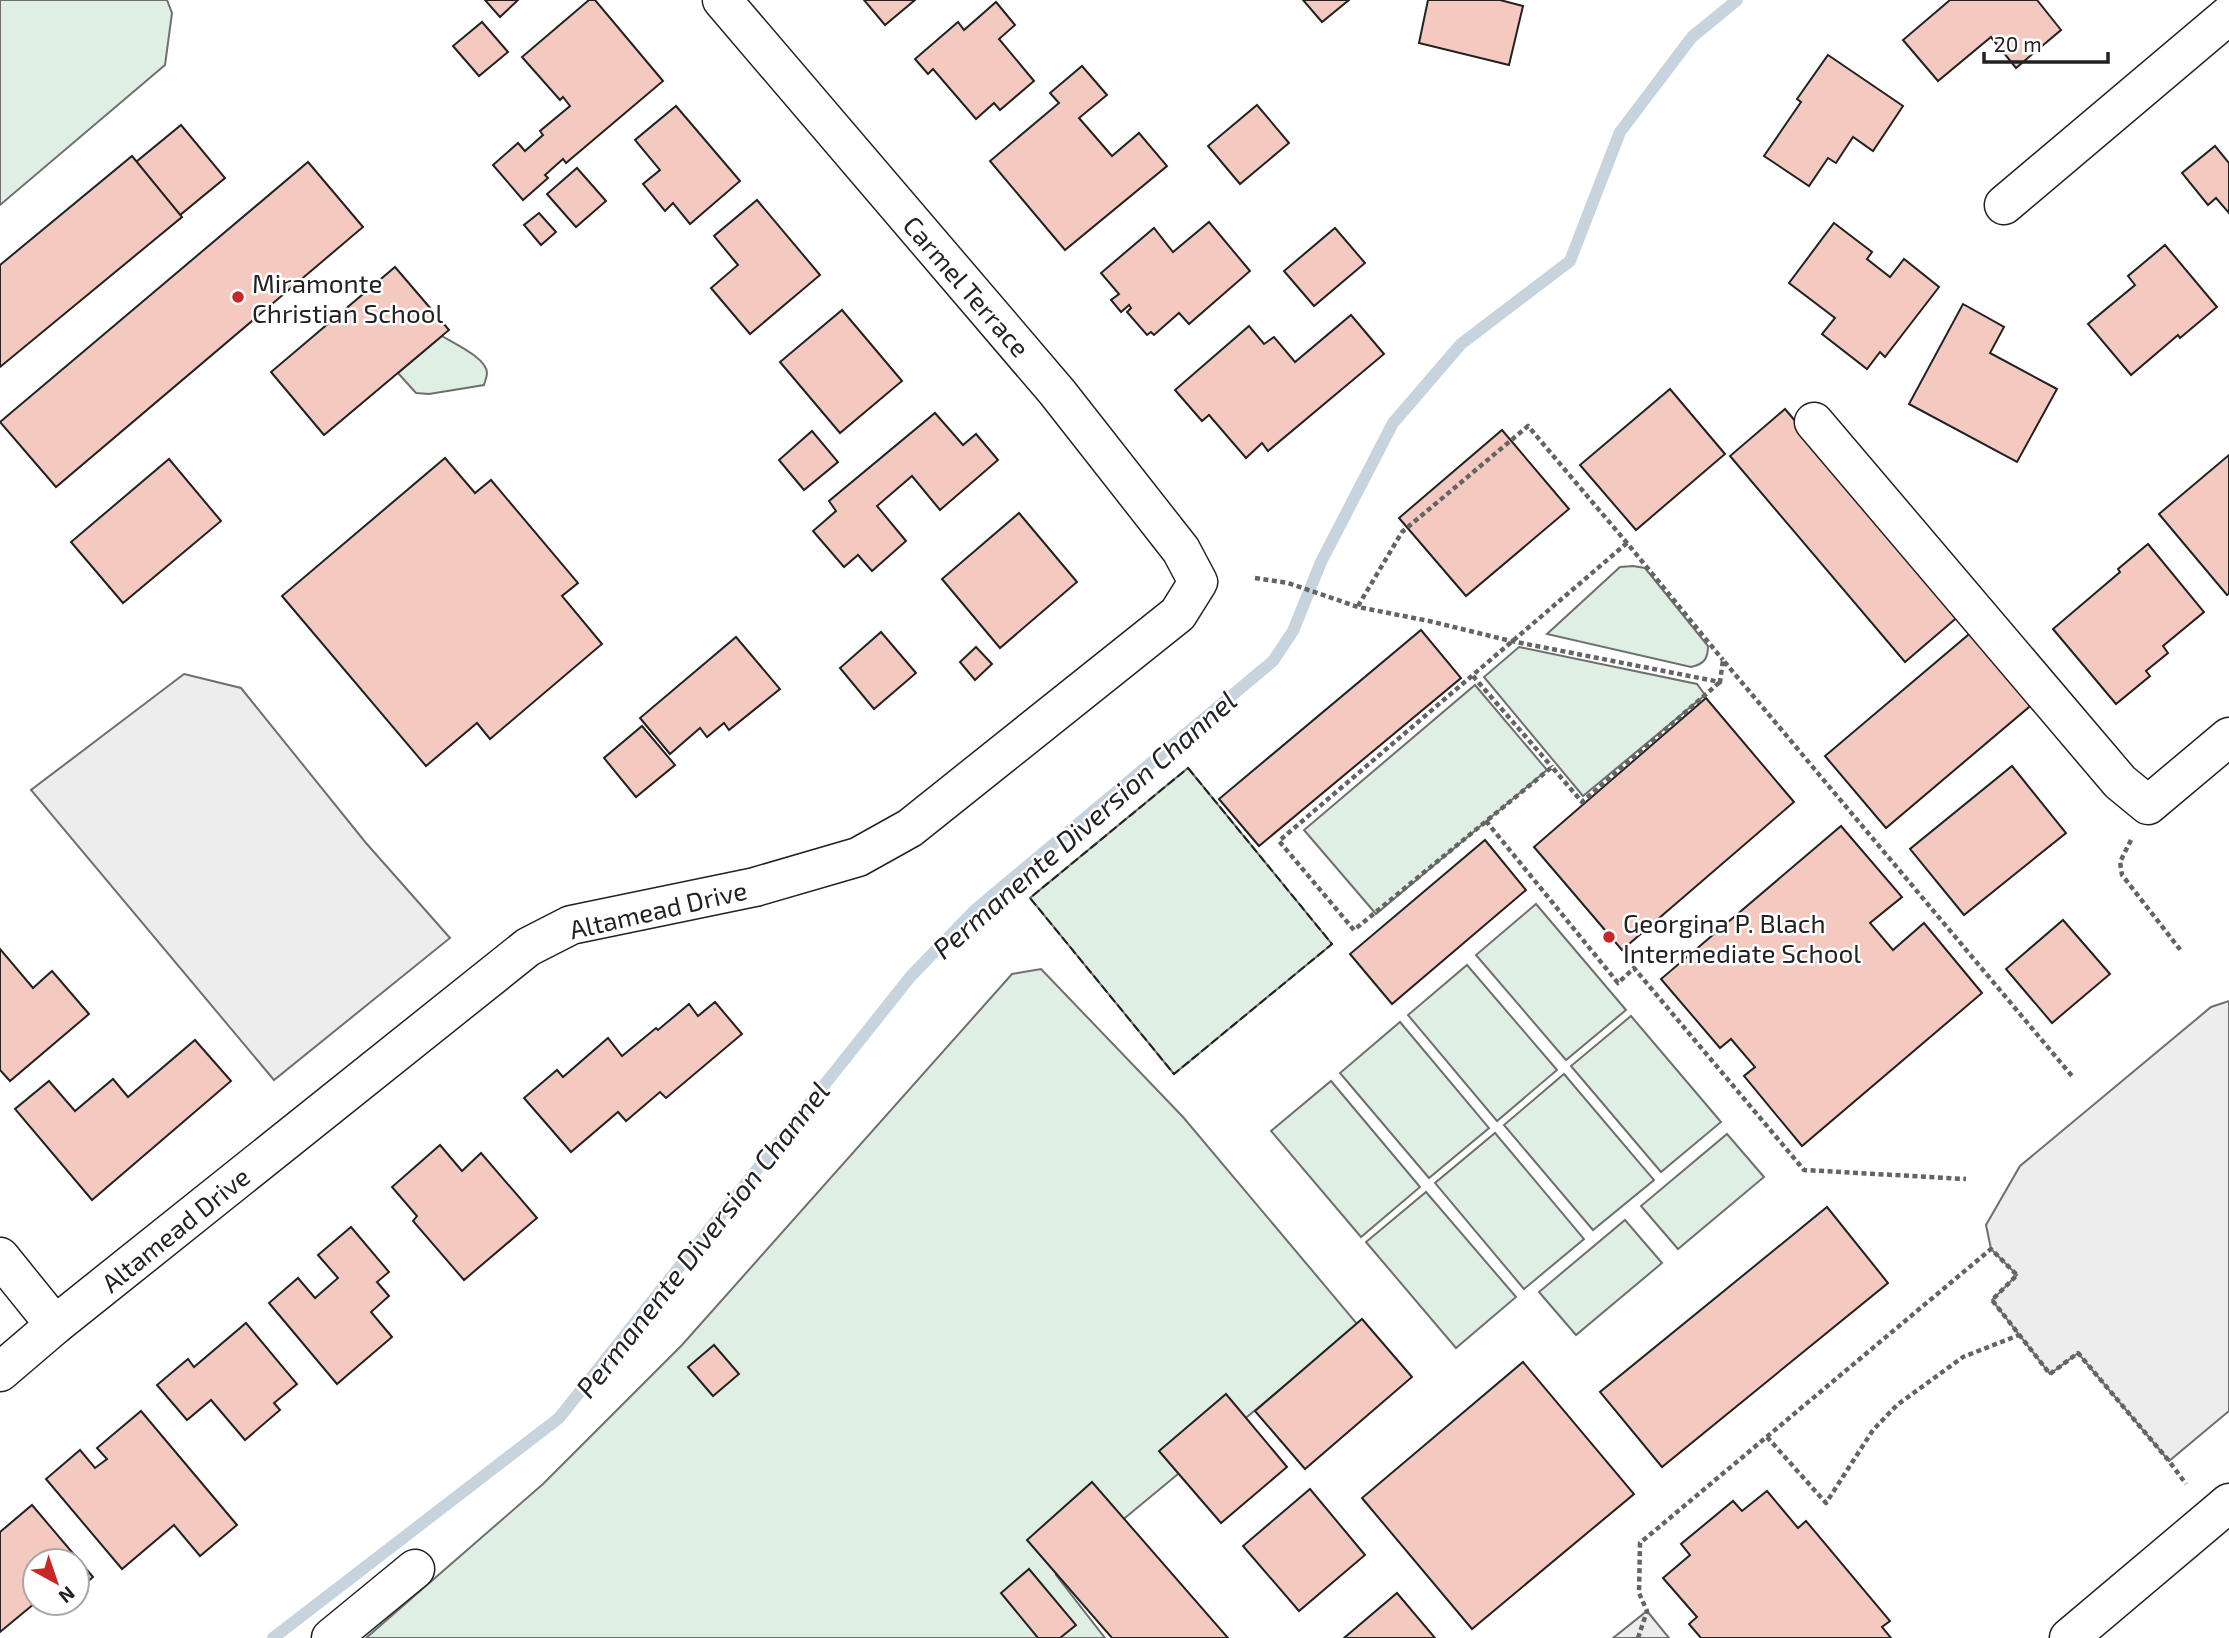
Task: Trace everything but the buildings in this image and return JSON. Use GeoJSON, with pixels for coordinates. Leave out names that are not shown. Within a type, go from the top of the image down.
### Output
{"type":"FeatureCollection","features":[{"type":"Feature","properties":{"kind":"street","name":"Carmel Terrace"},"geometry":{"type":"LineString","coordinates":[[722,0],[1057,392],[1181,550],[1198,582]]}},
{"type":"Feature","properties":{"kind":"street"},"geometry":{"type":"LineString","coordinates":[[2004,205],[2229,15]]}},
{"type":"Feature","properties":{"kind":"street"},"geometry":{"type":"LineString","coordinates":[[1814,422],[2120,782],[2148,805],[2229,737]]}},
{"type":"Feature","properties":{"kind":"street","name":"Altamead Drive"},"geometry":{"type":"LineString","coordinates":[[0,1372],[527,947],[571,925],[755,887],[858,856],[910,828],[1178,614],[1198,582]]}},
{"type":"Feature","properties":{"kind":"street"},"geometry":{"type":"LineString","coordinates":[[0,1257],[55,1325]]}},
{"type":"Feature","properties":{"kind":"street"},"geometry":{"type":"LineString","coordinates":[[2070,1638],[2229,1503]]}},
{"type":"Feature","properties":{"kind":"street"},"geometry":{"type":"LineString","coordinates":[[331,1638],[415,1569]]}},
{"type":"Feature","properties":{"kind":"path"},"geometry":{"type":"LineString","coordinates":[[1358,607],[1402,532],[1528,426],[2072,1076]]}},
{"type":"Feature","properties":{"kind":"path"},"geometry":{"type":"LineString","coordinates":[[1552,767],[1354,930],[1279,841],[1627,542]]}},
{"type":"Feature","properties":{"kind":"path"},"geometry":{"type":"LineString","coordinates":[[1255,578],[1288,583],[1358,607],[1511,641],[1720,682]]}},
{"type":"Feature","properties":{"kind":"path"},"geometry":{"type":"LineString","coordinates":[[1473,676],[1582,802],[1720,682],[1723,660]]}},
{"type":"Feature","properties":{"kind":"path"},"geometry":{"type":"LineString","coordinates":[[2148,805],[2120,862],[2122,875],[2182,952]]}},
{"type":"Feature","properties":{"kind":"path"},"geometry":{"type":"LineString","coordinates":[[1486,821],[1618,983],[1634,968],[1804,1170],[1966,1179]]}},
{"type":"Feature","properties":{"kind":"path"},"geometry":{"type":"LineString","coordinates":[[1638,1638],[1647,1611],[1639,1593],[1640,1543],[1991,1249],[2017,1275],[1992,1300],[2050,1374],[2078,1353],[2187,1483],[2176,1491]]}},
{"type":"Feature","properties":{"kind":"path"},"geometry":{"type":"LineString","coordinates":[[1767,1437],[1826,1503],[1872,1430],[1897,1405],[1963,1357],[2019,1335]]}},
{"type":"Feature","properties":{"kind":"green space"},"geometry":{"type":"Polygon","coordinates":[[[0,0],[167,0],[172,13],[165,65],[0,205],[0,0]]]}},
{"type":"Feature","properties":{"kind":"green space"},"geometry":{"type":"Polygon","coordinates":[[[442,336],[482,362],[487,373],[484,385],[429,394],[416,393],[398,373],[442,336]]]}},
{"type":"Feature","properties":{"kind":"green space"},"geometry":{"type":"Polygon","coordinates":[[[1620,567],[1645,568],[1708,646],[1706,658],[1702,662],[1691,667],[1547,634],[1620,567]]]}},
{"type":"Feature","properties":{"kind":"green space"},"geometry":{"type":"Polygon","coordinates":[[[1519,647],[1697,684],[1705,695],[1583,796],[1484,677],[1519,647]]]}},
{"type":"Feature","properties":{"kind":"green space"},"geometry":{"type":"Polygon","coordinates":[[[1475,685],[1547,770],[1376,914],[1304,830],[1475,685]]]}},
{"type":"Feature","properties":{"kind":"green space"},"geometry":{"type":"Polygon","coordinates":[[[1188,768],[1332,944],[1174,1074],[1030,898],[1188,768]]]}},
{"type":"Feature","properties":{"kind":"green space"},"geometry":{"type":"Polygon","coordinates":[[[1536,904],[1626,1010],[1566,1060],[1476,955],[1536,904]]]}},
{"type":"Feature","properties":{"kind":"green space"},"geometry":{"type":"Polygon","coordinates":[[[1467,965],[1557,1070],[1497,1121],[1408,1015],[1467,965]]]}},
{"type":"Feature","properties":{"kind":"green space"},"geometry":{"type":"Polygon","coordinates":[[[1041,969],[1183,1117],[1358,1325],[1056,1575],[1105,1638],[366,1638],[543,1484],[682,1345],[1012,974],[1041,969]]]}},
{"type":"Feature","properties":{"kind":"green space"},"geometry":{"type":"Polygon","coordinates":[[[1631,1016],[1721,1122],[1661,1172],[1571,1066],[1631,1016]]]}},
{"type":"Feature","properties":{"kind":"green space"},"geometry":{"type":"Polygon","coordinates":[[[1400,1022],[1489,1128],[1429,1178],[1340,1073],[1400,1022]]]}},
{"type":"Feature","properties":{"kind":"green space"},"geometry":{"type":"Polygon","coordinates":[[[1564,1074],[1654,1180],[1593,1230],[1504,1125],[1564,1074]]]}},
{"type":"Feature","properties":{"kind":"green space"},"geometry":{"type":"Polygon","coordinates":[[[1331,1081],[1420,1187],[1361,1237],[1271,1131],[1331,1081]]]}},
{"type":"Feature","properties":{"kind":"green space"},"geometry":{"type":"Polygon","coordinates":[[[1495,1133],[1584,1239],[1524,1289],[1435,1183],[1495,1133]]]}},
{"type":"Feature","properties":{"kind":"green space"},"geometry":{"type":"Polygon","coordinates":[[[1727,1134],[1764,1177],[1678,1249],[1641,1206],[1727,1134]]]}},
{"type":"Feature","properties":{"kind":"green space"},"geometry":{"type":"Polygon","coordinates":[[[1426,1192],[1516,1297],[1456,1348],[1366,1242],[1426,1192]]]}},
{"type":"Feature","properties":{"kind":"green space"},"geometry":{"type":"Polygon","coordinates":[[[1625,1220],[1662,1263],[1576,1335],[1539,1292],[1625,1220]]]}},
{"type":"Feature","properties":{"kind":"shaded area"},"geometry":{"type":"Polygon","coordinates":[[[184,674],[241,688],[366,843],[450,938],[274,1080],[31,790],[184,674]]]}},
{"type":"Feature","properties":{"kind":"shaded area"},"geometry":{"type":"Polygon","coordinates":[[[2229,1001],[2229,1411],[2169,1461],[2078,1353],[2050,1374],[1992,1300],[2017,1275],[1991,1249],[1986,1225],[2020,1166],[2211,1007],[2229,1001]]]}},
{"type":"Feature","properties":{"kind":"shaded area"},"geometry":{"type":"Polygon","coordinates":[[[1647,1611],[1669,1638],[1613,1638],[1647,1611]]]}},
{"type":"Feature","properties":{"kind":"waterway","name":"Permanente Diversion Channel"},"geometry":{"type":"LineString","coordinates":[[273,1638],[559,1418],[911,976],[976,909],[1273,661],[1293,631],[1321,562],[1393,423],[1461,344],[1570,261],[1620,132],[1692,37],[1737,0]]}},
{"type":"Feature","properties":{"kind":"fence"},"geometry":{"type":"LineString","coordinates":[[1188,768],[1332,944],[1174,1074],[1030,898],[1188,768]]}},
{"type":"Feature","properties":{"kind":"place","name":"Miramonte Christian School"},"geometry":{"type":"Point","coordinates":[238,297]}},
{"type":"Feature","properties":{"kind":"place","name":"Georgina P. Blach Intermediate School"},"geometry":{"type":"Point","coordinates":[1609,937]}}]}
